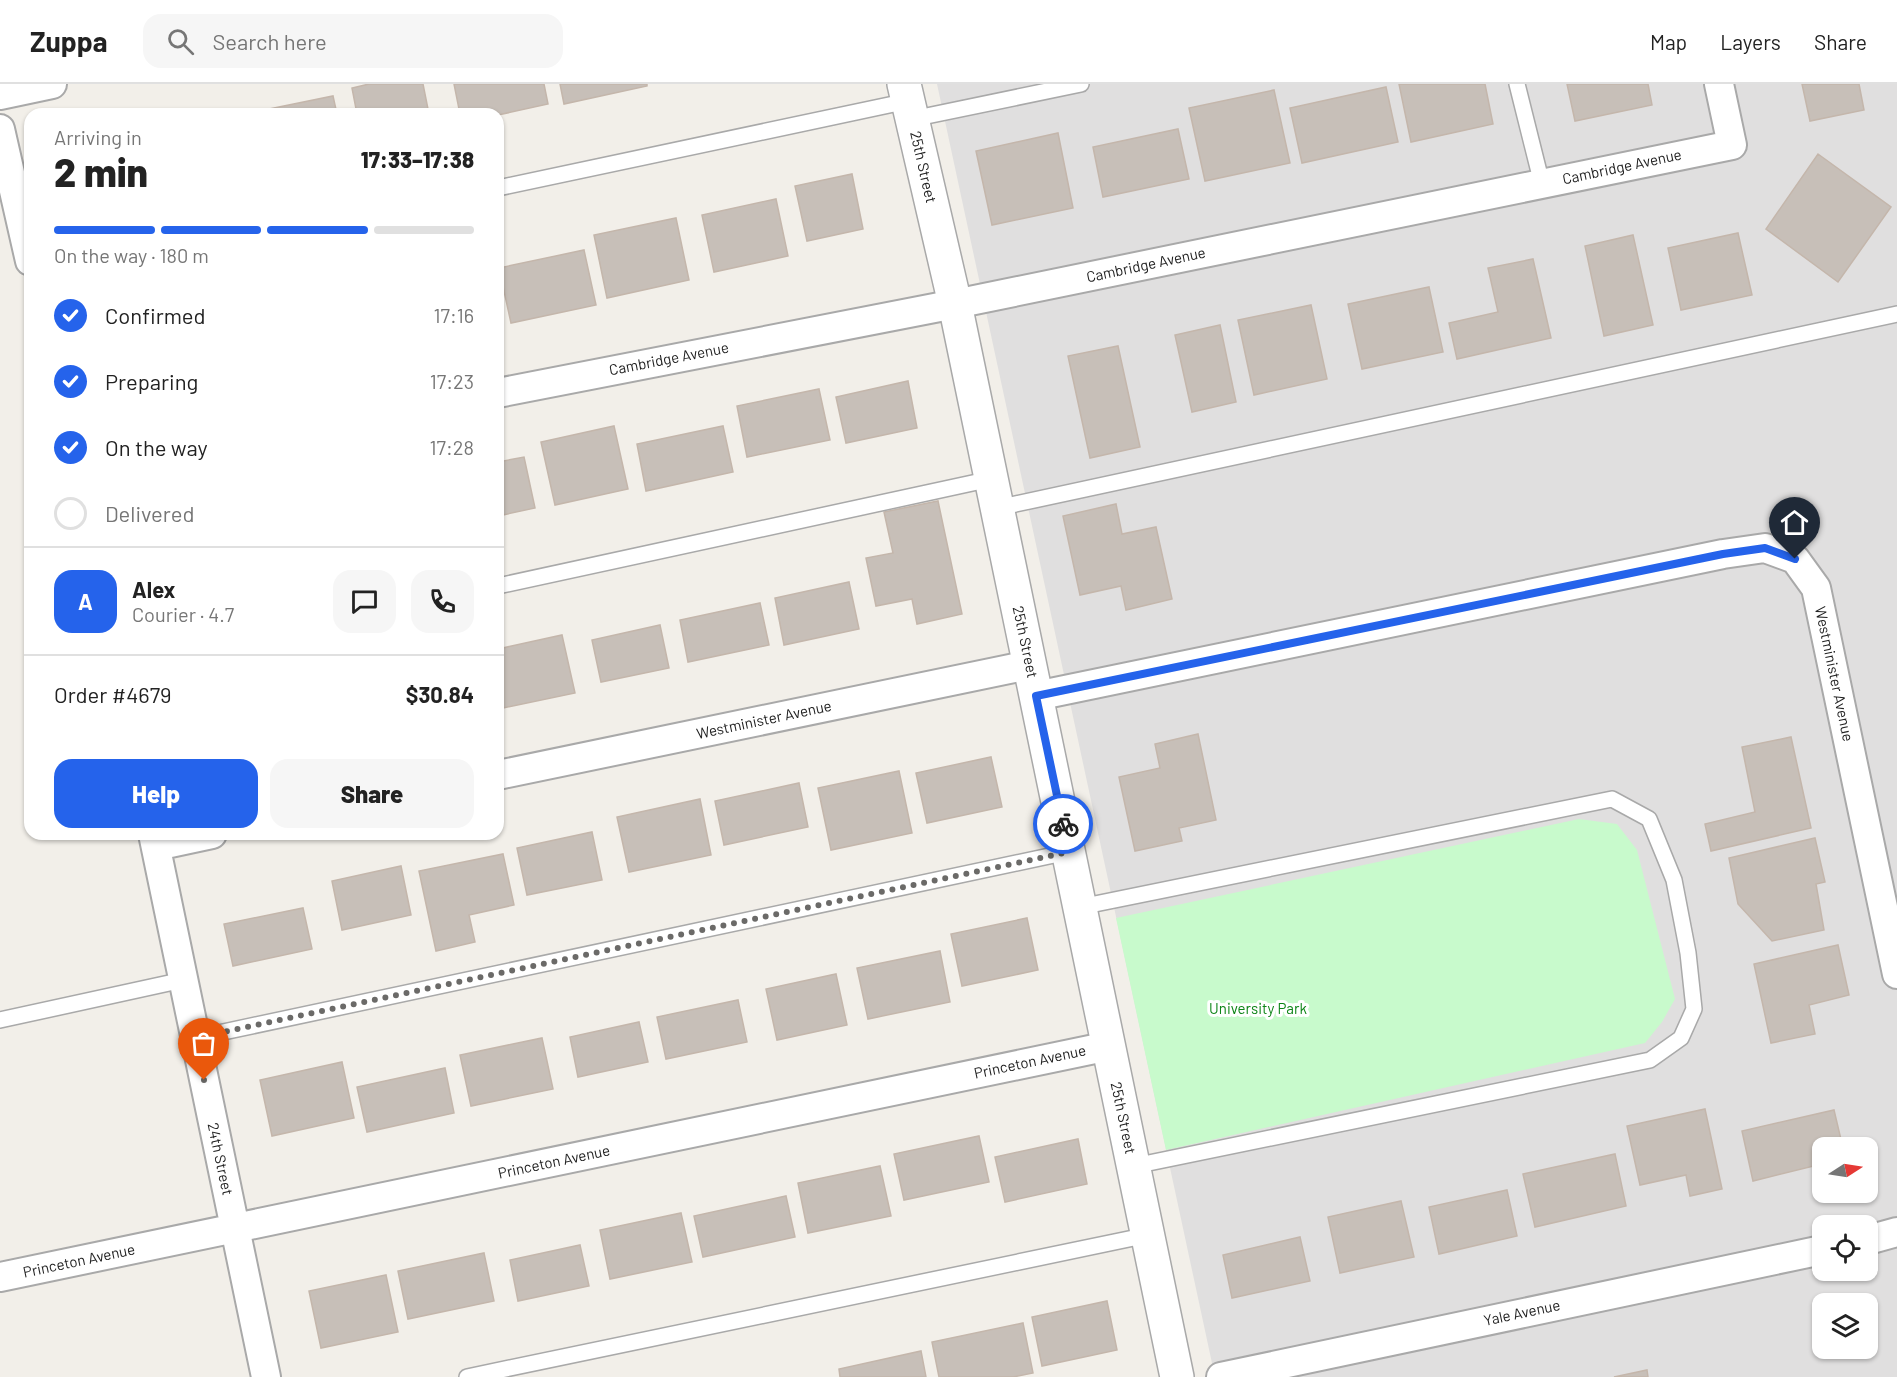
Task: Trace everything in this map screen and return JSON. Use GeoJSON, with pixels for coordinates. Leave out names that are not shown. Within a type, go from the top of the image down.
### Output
{"type":"FeatureCollection","features":[{"type":"Feature","properties":{"kind":"street"},"geometry":{"type":"LineString","coordinates":[[0,95],[51,84]]}},
{"type":"Feature","properties":{"kind":"street","name":"Cambridge Avenue"},"geometry":{"type":"LineString","coordinates":[[504,392],[955,304],[1732,145],[1719,84]]}},
{"type":"Feature","properties":{"kind":"street","name":"25th Street"},"geometry":{"type":"LineString","coordinates":[[908,101],[955,304],[1177,1377]]}},
{"type":"Feature","properties":{"kind":"street"},"geometry":{"type":"LineString","coordinates":[[0,129],[24,235]]}},
{"type":"Feature","properties":{"kind":"street","name":"Westminister Avenue"},"geometry":{"type":"LineString","coordinates":[[1036,696],[1723,554],[1765,548],[1795,559],[1816,588],[1887,882]]}},
{"type":"Feature","properties":{"kind":"street","name":"Westminister Avenue"},"geometry":{"type":"LineString","coordinates":[[504,774],[1029,665]]}},
{"type":"Feature","properties":{"kind":"street","name":"24th Street"},"geometry":{"type":"LineString","coordinates":[[155,840],[266,1377]]}},
{"type":"Feature","properties":{"kind":"street"},"geometry":{"type":"LineString","coordinates":[[1887,882],[1897,974]]}},
{"type":"Feature","properties":{"kind":"street","name":"Princeton Avenue"},"geometry":{"type":"LineString","coordinates":[[0,1277],[1108,1046]]}},
{"type":"Feature","properties":{"kind":"street"},"geometry":{"type":"LineString","coordinates":[[1878,1237],[1897,1232]]}},
{"type":"Feature","properties":{"kind":"street","name":"Yale Avenue"},"geometry":{"type":"LineString","coordinates":[[1221,1377],[1812,1252]]}},
{"type":"Feature","properties":{"kind":"lane"},"geometry":{"type":"LineString","coordinates":[[504,187],[908,101],[1081,84]]}},
{"type":"Feature","properties":{"kind":"lane"},"geometry":{"type":"LineString","coordinates":[[1517,84],[1542,184]]}},
{"type":"Feature","properties":{"kind":"lane"},"geometry":{"type":"LineString","coordinates":[[504,585],[994,493],[1897,314]]}},
{"type":"Feature","properties":{"kind":"lane"},"geometry":{"type":"LineString","coordinates":[[1080,907],[1612,799],[1650,819],[1674,880],[1688,953],[1694,1009],[1681,1038],[1650,1060],[1134,1166]]}},
{"type":"Feature","properties":{"kind":"lane"},"geometry":{"type":"LineString","coordinates":[[195,1038],[1068,852]]}},
{"type":"Feature","properties":{"kind":"lane"},"geometry":{"type":"LineString","coordinates":[[0,1020],[183,980]]}},
{"type":"Feature","properties":{"kind":"lane"},"geometry":{"type":"LineString","coordinates":[[467,1377],[1148,1235]]}},
{"type":"Feature","properties":{"kind":"shaded area","name":"University Park"},"geometry":{"type":"Polygon","coordinates":[[[937,84],[1897,84],[1897,1377],[1215,1377],[937,84]]]}},
{"type":"Feature","properties":{"kind":"green space","name":"University Park"},"geometry":{"type":"Polygon","coordinates":[[[1579,819],[1617,824],[1637,850],[1675,999],[1662,1022],[1645,1043],[1166,1150],[1116,918],[1579,819]]]}},
{"type":"Feature","properties":{"kind":"building"},"geometry":{"type":"Polygon","coordinates":[[[369,84],[423,84],[428,108],[356,108],[352,88],[369,84]]]}},
{"type":"Feature","properties":{"kind":"building"},"geometry":{"type":"Polygon","coordinates":[[[454,84],[544,84],[548,104],[504,114],[504,108],[459,108],[454,84]]]}},
{"type":"Feature","properties":{"kind":"building"},"geometry":{"type":"Polygon","coordinates":[[[560,84],[647,84],[647,86],[564,104],[560,84]]]}},
{"type":"Feature","properties":{"kind":"building"},"geometry":{"type":"Polygon","coordinates":[[[1399,84],[1485,84],[1493,124],[1411,142],[1399,84]]]}},
{"type":"Feature","properties":{"kind":"building"},"geometry":{"type":"Polygon","coordinates":[[[1567,84],[1648,84],[1652,105],[1575,121],[1567,84]]]}},
{"type":"Feature","properties":{"kind":"building"},"geometry":{"type":"Polygon","coordinates":[[[1802,84],[1859,84],[1864,110],[1810,121],[1802,84]]]}},
{"type":"Feature","properties":{"kind":"building"},"geometry":{"type":"Polygon","coordinates":[[[1386,87],[1398,142],[1302,163],[1290,108],[1386,87]]]}},
{"type":"Feature","properties":{"kind":"building"},"geometry":{"type":"Polygon","coordinates":[[[1274,90],[1290,163],[1205,181],[1189,108],[1274,90]]]}},
{"type":"Feature","properties":{"kind":"building"},"geometry":{"type":"Polygon","coordinates":[[[333,96],[336,108],[274,108],[333,96]]]}},
{"type":"Feature","properties":{"kind":"building"},"geometry":{"type":"Polygon","coordinates":[[[1178,129],[1189,179],[1103,197],[1093,147],[1178,129]]]}},
{"type":"Feature","properties":{"kind":"building"},"geometry":{"type":"Polygon","coordinates":[[[1058,133],[1073,208],[992,225],[976,151],[1058,133]]]}},
{"type":"Feature","properties":{"kind":"building"},"geometry":{"type":"Polygon","coordinates":[[[1818,154],[1891,207],[1838,282],[1766,229],[1818,154]]]}},
{"type":"Feature","properties":{"kind":"building"},"geometry":{"type":"Polygon","coordinates":[[[852,174],[863,229],[807,241],[795,186],[852,174]]]}},
{"type":"Feature","properties":{"kind":"building"},"geometry":{"type":"Polygon","coordinates":[[[776,199],[788,256],[714,272],[702,215],[776,199]]]}},
{"type":"Feature","properties":{"kind":"building"},"geometry":{"type":"Polygon","coordinates":[[[676,218],[689,280],[607,298],[594,235],[676,218]]]}},
{"type":"Feature","properties":{"kind":"building"},"geometry":{"type":"Polygon","coordinates":[[[1738,233],[1752,295],[1681,310],[1668,248],[1738,233]]]}},
{"type":"Feature","properties":{"kind":"building"},"geometry":{"type":"Polygon","coordinates":[[[1633,235],[1653,325],[1604,336],[1585,246],[1633,235]]]}},
{"type":"Feature","properties":{"kind":"building"},"geometry":{"type":"Polygon","coordinates":[[[584,250],[596,305],[511,323],[504,291],[504,267],[584,250]]]}},
{"type":"Feature","properties":{"kind":"building"},"geometry":{"type":"Polygon","coordinates":[[[1533,259],[1551,338],[1457,359],[1449,323],[1498,312],[1488,268],[1533,259]]]}},
{"type":"Feature","properties":{"kind":"building"},"geometry":{"type":"Polygon","coordinates":[[[1429,287],[1443,352],[1362,369],[1348,304],[1429,287]]]}},
{"type":"Feature","properties":{"kind":"building"},"geometry":{"type":"Polygon","coordinates":[[[1311,305],[1327,379],[1254,395],[1238,320],[1311,305]]]}},
{"type":"Feature","properties":{"kind":"building"},"geometry":{"type":"Polygon","coordinates":[[[1220,325],[1236,402],[1192,412],[1175,335],[1220,325]]]}},
{"type":"Feature","properties":{"kind":"building"},"geometry":{"type":"Polygon","coordinates":[[[1118,346],[1140,447],[1090,458],[1068,356],[1118,346]]]}},
{"type":"Feature","properties":{"kind":"building"},"geometry":{"type":"Polygon","coordinates":[[[908,381],[917,428],[846,443],[836,397],[908,381]]]}},
{"type":"Feature","properties":{"kind":"building"},"geometry":{"type":"Polygon","coordinates":[[[819,389],[830,440],[747,457],[737,406],[819,389]]]}},
{"type":"Feature","properties":{"kind":"building"},"geometry":{"type":"Polygon","coordinates":[[[614,426],[628,489],[555,505],[541,442],[614,426]]]}},
{"type":"Feature","properties":{"kind":"building"},"geometry":{"type":"Polygon","coordinates":[[[723,426],[733,472],[646,491],[637,444],[723,426]]]}},
{"type":"Feature","properties":{"kind":"building"},"geometry":{"type":"Polygon","coordinates":[[[524,457],[535,508],[504,515],[504,461],[524,457]]]}},
{"type":"Feature","properties":{"kind":"building"},"geometry":{"type":"Polygon","coordinates":[[[938,501],[962,614],[917,624],[912,599],[876,606],[866,558],[893,553],[884,512],[938,501]]]}},
{"type":"Feature","properties":{"kind":"building"},"geometry":{"type":"Polygon","coordinates":[[[1116,504],[1122,534],[1156,527],[1172,599],[1126,610],[1121,586],[1080,595],[1063,516],[1116,504]]]}},
{"type":"Feature","properties":{"kind":"building"},"geometry":{"type":"Polygon","coordinates":[[[849,582],[859,629],[784,645],[775,598],[849,582]]]}},
{"type":"Feature","properties":{"kind":"building"},"geometry":{"type":"Polygon","coordinates":[[[760,603],[769,645],[688,662],[680,620],[760,603]]]}},
{"type":"Feature","properties":{"kind":"building"},"geometry":{"type":"Polygon","coordinates":[[[660,625],[669,668],[601,682],[592,640],[660,625]]]}},
{"type":"Feature","properties":{"kind":"building"},"geometry":{"type":"Polygon","coordinates":[[[562,635],[575,693],[504,708],[504,648],[562,635]]]}},
{"type":"Feature","properties":{"kind":"building"},"geometry":{"type":"Polygon","coordinates":[[[1198,734],[1216,820],[1179,828],[1182,841],[1135,851],[1119,777],[1160,768],[1155,744],[1198,734]]]}},
{"type":"Feature","properties":{"kind":"building"},"geometry":{"type":"Polygon","coordinates":[[[1791,737],[1811,828],[1711,851],[1705,824],[1755,812],[1742,747],[1791,737]]]}},
{"type":"Feature","properties":{"kind":"building"},"geometry":{"type":"Polygon","coordinates":[[[991,757],[1002,807],[927,823],[916,773],[991,757]]]}},
{"type":"Feature","properties":{"kind":"building"},"geometry":{"type":"Polygon","coordinates":[[[899,771],[912,833],[831,850],[818,788],[899,771]]]}},
{"type":"Feature","properties":{"kind":"building"},"geometry":{"type":"Polygon","coordinates":[[[799,783],[808,827],[724,845],[715,801],[799,783]]]}},
{"type":"Feature","properties":{"kind":"building"},"geometry":{"type":"Polygon","coordinates":[[[700,799],[711,855],[629,872],[617,817],[700,799]]]}},
{"type":"Feature","properties":{"kind":"building"},"geometry":{"type":"Polygon","coordinates":[[[592,832],[602,880],[527,895],[517,848],[592,832]]]}},
{"type":"Feature","properties":{"kind":"building"},"geometry":{"type":"Polygon","coordinates":[[[1815,838],[1825,882],[1816,884],[1824,930],[1772,941],[1738,904],[1729,858],[1815,838]]]}},
{"type":"Feature","properties":{"kind":"building"},"geometry":{"type":"Polygon","coordinates":[[[503,854],[514,905],[469,915],[475,942],[436,951],[419,871],[503,854]]]}},
{"type":"Feature","properties":{"kind":"building"},"geometry":{"type":"Polygon","coordinates":[[[401,866],[411,915],[342,930],[332,881],[401,866]]]}},
{"type":"Feature","properties":{"kind":"building"},"geometry":{"type":"Polygon","coordinates":[[[303,908],[312,949],[233,966],[224,924],[303,908]]]}},
{"type":"Feature","properties":{"kind":"building"},"geometry":{"type":"Polygon","coordinates":[[[1027,918],[1038,970],[962,986],[951,934],[1027,918]]]}},
{"type":"Feature","properties":{"kind":"building"},"geometry":{"type":"Polygon","coordinates":[[[1838,945],[1849,995],[1809,1005],[1815,1034],[1771,1043],[1754,964],[1838,945]]]}},
{"type":"Feature","properties":{"kind":"building"},"geometry":{"type":"Polygon","coordinates":[[[940,951],[950,1002],[868,1019],[857,968],[940,951]]]}},
{"type":"Feature","properties":{"kind":"building"},"geometry":{"type":"Polygon","coordinates":[[[836,974],[847,1025],[777,1040],[766,989],[836,974]]]}},
{"type":"Feature","properties":{"kind":"building"},"geometry":{"type":"Polygon","coordinates":[[[738,1000],[747,1042],[666,1059],[657,1017],[738,1000]]]}},
{"type":"Feature","properties":{"kind":"building"},"geometry":{"type":"Polygon","coordinates":[[[639,1022],[648,1062],[578,1077],[570,1037],[639,1022]]]}},
{"type":"Feature","properties":{"kind":"building"},"geometry":{"type":"Polygon","coordinates":[[[542,1038],[553,1089],[471,1106],[460,1055],[542,1038]]]}},
{"type":"Feature","properties":{"kind":"building"},"geometry":{"type":"Polygon","coordinates":[[[342,1062],[354,1118],[272,1136],[260,1080],[342,1062]]]}},
{"type":"Feature","properties":{"kind":"building"},"geometry":{"type":"Polygon","coordinates":[[[445,1068],[454,1113],[367,1132],[357,1087],[445,1068]]]}},
{"type":"Feature","properties":{"kind":"building"},"geometry":{"type":"Polygon","coordinates":[[[1705,1109],[1722,1189],[1690,1196],[1686,1175],[1640,1185],[1627,1126],[1705,1109]]]}},
{"type":"Feature","properties":{"kind":"building"},"geometry":{"type":"Polygon","coordinates":[[[1834,1110],[1840,1137],[1812,1137],[1812,1166],[1753,1181],[1742,1131],[1834,1110]]]}},
{"type":"Feature","properties":{"kind":"building"},"geometry":{"type":"Polygon","coordinates":[[[979,1136],[989,1182],[904,1200],[894,1154],[979,1136]]]}},
{"type":"Feature","properties":{"kind":"building"},"geometry":{"type":"Polygon","coordinates":[[[1078,1139],[1087,1184],[1005,1202],[995,1157],[1078,1139]]]}},
{"type":"Feature","properties":{"kind":"building"},"geometry":{"type":"Polygon","coordinates":[[[1615,1154],[1626,1206],[1535,1227],[1523,1174],[1615,1154]]]}},
{"type":"Feature","properties":{"kind":"building"},"geometry":{"type":"Polygon","coordinates":[[[880,1166],[891,1216],[808,1233],[798,1183],[880,1166]]]}},
{"type":"Feature","properties":{"kind":"building"},"geometry":{"type":"Polygon","coordinates":[[[1507,1190],[1517,1236],[1439,1254],[1429,1207],[1507,1190]]]}},
{"type":"Feature","properties":{"kind":"building"},"geometry":{"type":"Polygon","coordinates":[[[786,1196],[795,1237],[703,1257],[694,1216],[786,1196]]]}},
{"type":"Feature","properties":{"kind":"building"},"geometry":{"type":"Polygon","coordinates":[[[1401,1201],[1414,1257],[1340,1273],[1328,1217],[1401,1201]]]}},
{"type":"Feature","properties":{"kind":"building"},"geometry":{"type":"Polygon","coordinates":[[[681,1213],[692,1262],[610,1279],[600,1230],[681,1213]]]}},
{"type":"Feature","properties":{"kind":"building"},"geometry":{"type":"Polygon","coordinates":[[[1300,1237],[1310,1281],[1232,1298],[1223,1255],[1300,1237]]]}},
{"type":"Feature","properties":{"kind":"building"},"geometry":{"type":"Polygon","coordinates":[[[580,1245],[589,1286],[518,1301],[510,1260],[580,1245]]]}},
{"type":"Feature","properties":{"kind":"building"},"geometry":{"type":"Polygon","coordinates":[[[484,1253],[494,1301],[408,1319],[398,1271],[484,1253]]]}},
{"type":"Feature","properties":{"kind":"building"},"geometry":{"type":"Polygon","coordinates":[[[386,1275],[398,1332],[321,1348],[309,1291],[386,1275]]]}},
{"type":"Feature","properties":{"kind":"building"},"geometry":{"type":"Polygon","coordinates":[[[1107,1301],[1117,1350],[1042,1366],[1032,1317],[1107,1301]]]}},
{"type":"Feature","properties":{"kind":"building"},"geometry":{"type":"Polygon","coordinates":[[[1023,1323],[1033,1373],[1013,1377],[939,1377],[932,1342],[1023,1323]]]}},
{"type":"Feature","properties":{"kind":"building"},"geometry":{"type":"Polygon","coordinates":[[[921,1351],[926,1377],[840,1377],[839,1369],[921,1351]]]}},
{"type":"Feature","properties":{"kind":"building"},"geometry":{"type":"Polygon","coordinates":[[[1647,1370],[1648,1377],[1614,1377],[1647,1370]]]}},
{"type":"Feature","properties":{"kind":"way so far"},"geometry":{"type":"LineString","coordinates":[[204,1080],[195,1038],[1068,852],[1063,824]]}},
{"type":"Feature","properties":{"kind":"route"},"geometry":{"type":"LineString","coordinates":[[1063,824],[1036,696],[1723,554],[1765,548],[1795,559]]}}]}
